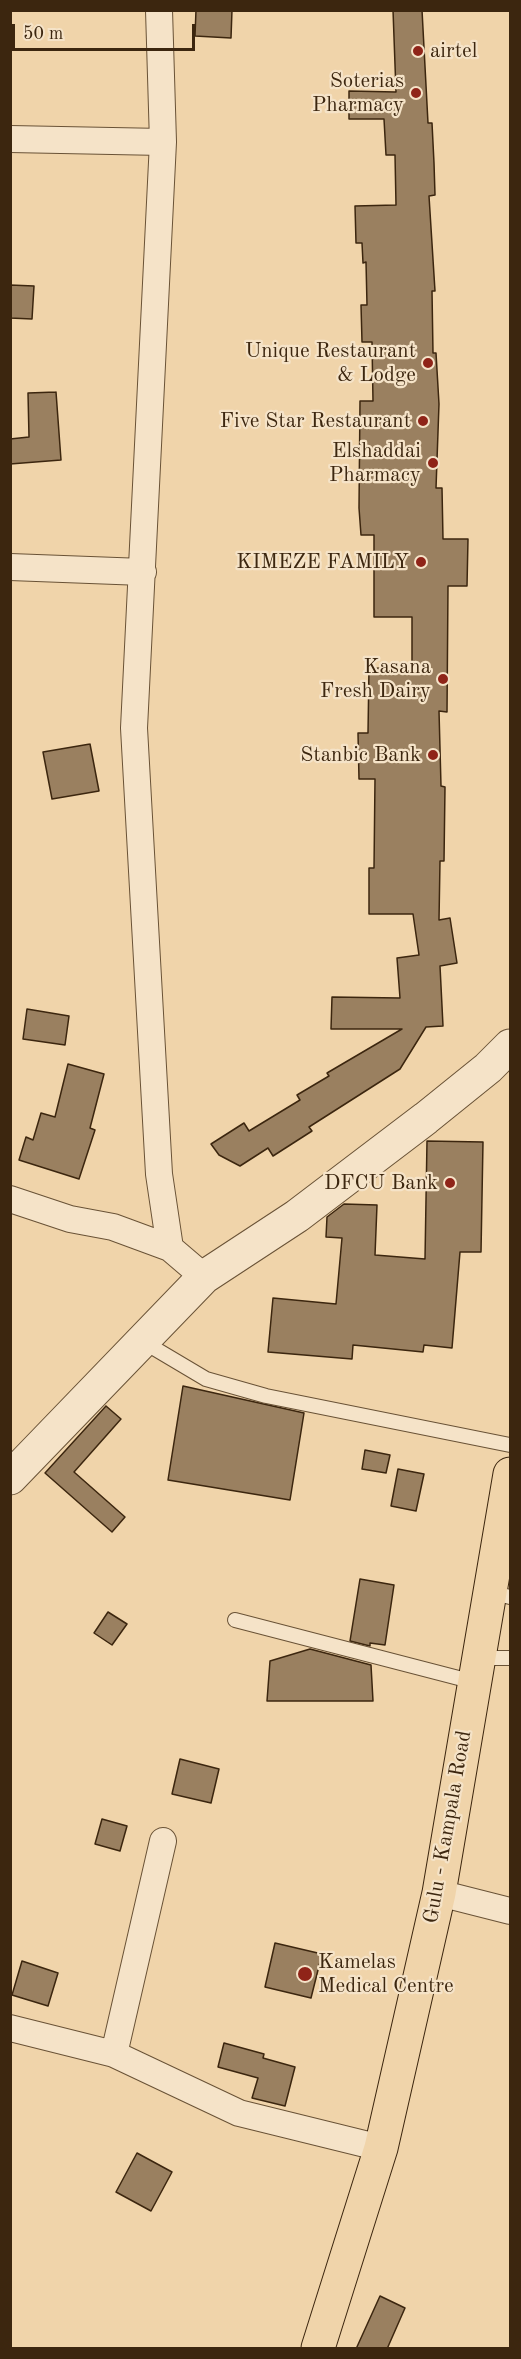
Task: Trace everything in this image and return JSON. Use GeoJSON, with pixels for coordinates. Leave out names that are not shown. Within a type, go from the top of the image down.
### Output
{"type":"FeatureCollection","features":[{"type":"Feature","properties":{"kind":"main road","name":"Gulu - Kampala Road"},"geometry":{"type":"LineString","coordinates":[[318,2349],[381,2148],[439,1893],[476,1670],[500,1595],[510,1474]]}},
{"type":"Feature","properties":{"kind":"street"},"geometry":{"type":"LineString","coordinates":[[159,10],[163,142],[134,740],[159,1174],[171,1248]]}},
{"type":"Feature","properties":{"kind":"street"},"geometry":{"type":"LineString","coordinates":[[10,139],[163,142]]}},
{"type":"Feature","properties":{"kind":"street"},"geometry":{"type":"LineString","coordinates":[[10,567],[143,572]]}},
{"type":"Feature","properties":{"kind":"street"},"geometry":{"type":"LineString","coordinates":[[10,1478],[204,1277],[297,1216],[435,1111],[488,1068],[510,1046]]}},
{"type":"Feature","properties":{"kind":"street"},"geometry":{"type":"LineString","coordinates":[[10,1199],[70,1219],[113,1227],[171,1248],[204,1277]]}},
{"type":"Feature","properties":{"kind":"street"},"geometry":{"type":"LineString","coordinates":[[114,2054],[163,1840]]}},
{"type":"Feature","properties":{"kind":"street"},"geometry":{"type":"LineString","coordinates":[[439,1893],[510,1911]]}},
{"type":"Feature","properties":{"kind":"street"},"geometry":{"type":"LineString","coordinates":[[10,2028],[114,2054],[239,2113],[381,2148]]}},
{"type":"Feature","properties":{"kind":"lane"},"geometry":{"type":"LineString","coordinates":[[142,1341],[206,1379],[216,1382],[266,1396],[510,1445]]}},
{"type":"Feature","properties":{"kind":"lane"},"geometry":{"type":"LineString","coordinates":[[236,1620],[476,1670],[510,1659]]}},
{"type":"Feature","properties":{"kind":"building"},"geometry":{"type":"Polygon","coordinates":[[[196,10],[232,10],[231,38],[195,36],[196,10]]]}},
{"type":"Feature","properties":{"kind":"building"},"geometry":{"type":"Polygon","coordinates":[[[393,10],[422,10],[428,123],[432,123],[435,195],[429,196],[435,291],[432,291],[433,353],[436,353],[439,404],[436,488],[442,488],[443,539],[468,539],[467,586],[448,586],[447,712],[439,711],[441,786],[445,787],[444,861],[440,861],[439,920],[450,918],[457,963],[440,966],[443,1026],[426,1027],[400,1069],[309,1127],[312,1131],[273,1156],[268,1148],[240,1166],[219,1155],[211,1144],[244,1123],[249,1131],[300,1100],[297,1095],[329,1076],[327,1073],[402,1029],[331,1029],[332,997],[400,998],[397,958],[419,955],[413,914],[369,914],[369,868],[374,868],[375,779],[359,779],[358,733],[368,733],[369,668],[412,669],[412,617],[374,617],[374,535],[361,535],[359,508],[360,401],[373,401],[372,342],[362,342],[361,305],[367,305],[366,262],[363,263],[362,243],[356,243],[355,206],[396,205],[395,155],[386,155],[384,119],[349,119],[349,91],[396,92],[393,10]]]}},
{"type":"Feature","properties":{"kind":"building"},"geometry":{"type":"Polygon","coordinates":[[[10,285],[34,286],[32,319],[10,318],[10,285]]]}},
{"type":"Feature","properties":{"kind":"building"},"geometry":{"type":"Polygon","coordinates":[[[56,392],[61,460],[10,464],[10,439],[29,437],[28,393],[56,392]]]}},
{"type":"Feature","properties":{"kind":"building"},"geometry":{"type":"Polygon","coordinates":[[[90,744],[99,791],[52,799],[43,752],[90,744]]]}},
{"type":"Feature","properties":{"kind":"building"},"geometry":{"type":"Polygon","coordinates":[[[27,1009],[69,1016],[65,1045],[23,1039],[27,1009]]]}},
{"type":"Feature","properties":{"kind":"building"},"geometry":{"type":"Polygon","coordinates":[[[68,1064],[104,1074],[90,1128],[95,1130],[79,1179],[19,1160],[26,1137],[33,1140],[41,1113],[55,1117],[68,1064]]]}},
{"type":"Feature","properties":{"kind":"building"},"geometry":{"type":"Polygon","coordinates":[[[427,1141],[483,1142],[481,1252],[460,1252],[452,1348],[424,1345],[423,1352],[353,1345],[352,1359],[268,1352],[273,1298],[336,1304],[342,1238],[326,1237],[327,1217],[344,1204],[377,1205],[375,1255],[425,1259],[427,1141]]]}},
{"type":"Feature","properties":{"kind":"building"},"geometry":{"type":"Polygon","coordinates":[[[183,1386],[304,1413],[290,1500],[168,1480],[183,1386]]]}},
{"type":"Feature","properties":{"kind":"building"},"geometry":{"type":"Polygon","coordinates":[[[106,1406],[121,1419],[74,1472],[125,1517],[112,1532],[45,1473],[106,1406]]]}},
{"type":"Feature","properties":{"kind":"building"},"geometry":{"type":"Polygon","coordinates":[[[365,1450],[390,1455],[386,1473],[362,1469],[365,1450]]]}},
{"type":"Feature","properties":{"kind":"building"},"geometry":{"type":"Polygon","coordinates":[[[398,1469],[424,1474],[416,1511],[391,1506],[398,1469]]]}},
{"type":"Feature","properties":{"kind":"building"},"geometry":{"type":"Polygon","coordinates":[[[360,1579],[394,1585],[385,1645],[370,1643],[370,1646],[350,1641],[360,1579]]]}},
{"type":"Feature","properties":{"kind":"building"},"geometry":{"type":"Polygon","coordinates":[[[108,1612],[127,1624],[112,1645],[94,1633],[108,1612]]]}},
{"type":"Feature","properties":{"kind":"building"},"geometry":{"type":"Polygon","coordinates":[[[310,1649],[371,1665],[373,1701],[267,1701],[270,1661],[310,1649]]]}},
{"type":"Feature","properties":{"kind":"building"},"geometry":{"type":"Polygon","coordinates":[[[180,1759],[219,1769],[211,1803],[172,1794],[180,1759]]]}},
{"type":"Feature","properties":{"kind":"building"},"geometry":{"type":"Polygon","coordinates":[[[102,1819],[127,1826],[120,1851],[95,1844],[102,1819]]]}},
{"type":"Feature","properties":{"kind":"building"},"geometry":{"type":"Polygon","coordinates":[[[275,1943],[322,1954],[311,1998],[265,1987],[275,1943]]]}},
{"type":"Feature","properties":{"kind":"building"},"geometry":{"type":"Polygon","coordinates":[[[22,1961],[58,1973],[48,2006],[12,1995],[22,1961]]]}},
{"type":"Feature","properties":{"kind":"building"},"geometry":{"type":"Polygon","coordinates":[[[224,2043],[264,2054],[263,2058],[295,2067],[285,2106],[252,2098],[258,2078],[218,2067],[224,2043]]]}},
{"type":"Feature","properties":{"kind":"building"},"geometry":{"type":"Polygon","coordinates":[[[137,2153],[172,2172],[151,2211],[116,2192],[137,2153]]]}},
{"type":"Feature","properties":{"kind":"building"},"geometry":{"type":"Polygon","coordinates":[[[380,2296],[405,2308],[387,2349],[356,2349],[380,2296]]]}},
{"type":"Feature","properties":{"kind":"place","name":"airtel"},"geometry":{"type":"Point","coordinates":[418,51]}},
{"type":"Feature","properties":{"kind":"place","name":"Soterias Pharmacy"},"geometry":{"type":"Point","coordinates":[416,93]}},
{"type":"Feature","properties":{"kind":"place","name":"Unique Restaurant & Lodge"},"geometry":{"type":"Point","coordinates":[428,363]}},
{"type":"Feature","properties":{"kind":"place","name":"Five Star Restaurant"},"geometry":{"type":"Point","coordinates":[423,421]}},
{"type":"Feature","properties":{"kind":"place","name":"Elshaddai Pharmacy"},"geometry":{"type":"Point","coordinates":[433,463]}},
{"type":"Feature","properties":{"kind":"place","name":"KIMEZE FAMILY"},"geometry":{"type":"Point","coordinates":[421,562]}},
{"type":"Feature","properties":{"kind":"place","name":"Kasana Fresh Dairy"},"geometry":{"type":"Point","coordinates":[443,679]}},
{"type":"Feature","properties":{"kind":"place","name":"Stanbic Bank"},"geometry":{"type":"Point","coordinates":[433,755]}},
{"type":"Feature","properties":{"kind":"place","name":"DFCU Bank"},"geometry":{"type":"Point","coordinates":[450,1183]}},
{"type":"Feature","properties":{"kind":"place","name":"Kamelas Medical Centre"},"geometry":{"type":"Point","coordinates":[305,1974]}}]}
